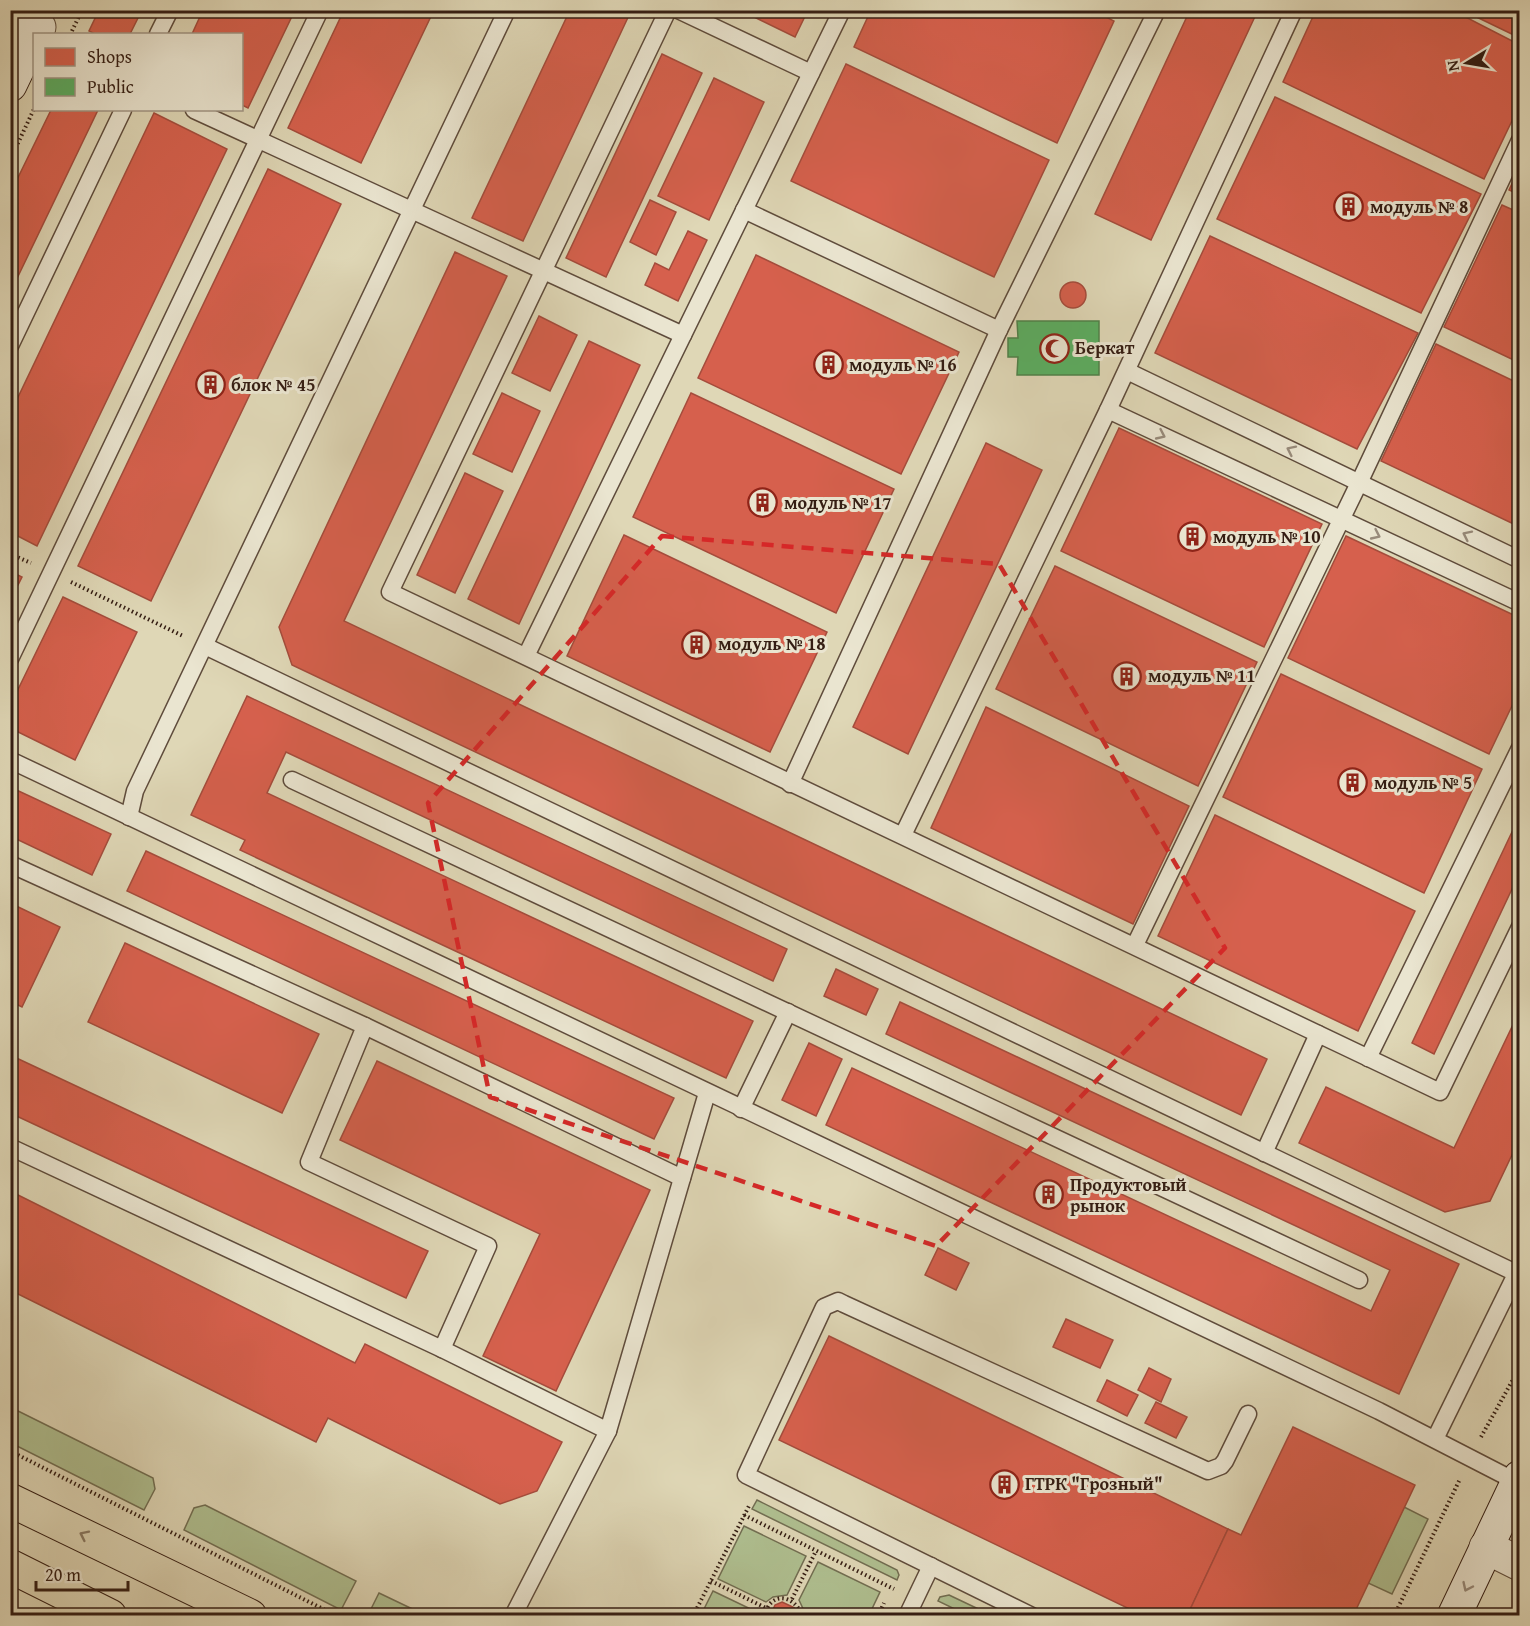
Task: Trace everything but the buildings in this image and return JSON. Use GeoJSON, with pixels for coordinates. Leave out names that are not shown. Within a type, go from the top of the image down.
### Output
{"type":"FeatureCollection","features":[{"type":"Feature","properties":{"kind":"main road"},"geometry":{"type":"LineString","coordinates":[[10,85],[33,28]]}},
{"type":"Feature","properties":{"kind":"main road"},"geometry":{"type":"LineString","coordinates":[[1454,1616],[1518,1479]]}},
{"type":"Feature","properties":{"kind":"main road"},"geometry":{"type":"LineString","coordinates":[[10,1500],[250,1616]]}},
{"type":"Feature","properties":{"kind":"main road"},"geometry":{"type":"LineString","coordinates":[[1486,1547],[1520,1564]]}},
{"type":"Feature","properties":{"kind":"main road"},"geometry":{"type":"LineString","coordinates":[[10,1566],[110,1616]]}},
{"type":"Feature","properties":{"kind":"lane"},"geometry":{"type":"LineString","coordinates":[[158,33],[170,10]]}},
{"type":"Feature","properties":{"kind":"lane"},"geometry":{"type":"LineString","coordinates":[[10,659],[320,10]]}},
{"type":"Feature","properties":{"kind":"lane"},"geometry":{"type":"LineString","coordinates":[[129,817],[135,791],[414,210],[507,10]]}},
{"type":"Feature","properties":{"kind":"lane"},"geometry":{"type":"LineString","coordinates":[[668,10],[390,592],[1440,1092],[1520,927]]}},
{"type":"Feature","properties":{"kind":"lane"},"geometry":{"type":"LineString","coordinates":[[678,10],[811,73]]}},
{"type":"Feature","properties":{"kind":"lane"},"geometry":{"type":"LineString","coordinates":[[526,656],[842,10]]}},
{"type":"Feature","properties":{"kind":"lane"},"geometry":{"type":"LineString","coordinates":[[790,784],[999,330],[1157,10]]}},
{"type":"Feature","properties":{"kind":"lane"},"geometry":{"type":"LineString","coordinates":[[903,835],[1127,371],[1294,10]]}},
{"type":"Feature","properties":{"kind":"lane"},"geometry":{"type":"LineString","coordinates":[[10,346],[123,111]]}},
{"type":"Feature","properties":{"kind":"lane"},"geometry":{"type":"LineString","coordinates":[[196,111],[414,210],[541,272],[683,335]]}},
{"type":"Feature","properties":{"kind":"lane"},"geometry":{"type":"LineString","coordinates":[[1135,945],[1359,483],[1520,140]]}},
{"type":"Feature","properties":{"kind":"lane"},"geometry":{"type":"LineString","coordinates":[[744,210],[999,330]]}},
{"type":"Feature","properties":{"kind":"lane"},"geometry":{"type":"LineString","coordinates":[[1127,371],[1520,560]]}},
{"type":"Feature","properties":{"kind":"lane"},"geometry":{"type":"LineString","coordinates":[[1108,410],[1520,603]]}},
{"type":"Feature","properties":{"kind":"lane"},"geometry":{"type":"LineString","coordinates":[[205,646],[1264,1153],[1518,1271],[1435,1439]]}},
{"type":"Feature","properties":{"kind":"lane"},"geometry":{"type":"LineString","coordinates":[[1368,1058],[1520,748]]}},
{"type":"Feature","properties":{"kind":"lane"},"geometry":{"type":"LineString","coordinates":[[10,760],[1518,1479]]}},
{"type":"Feature","properties":{"kind":"lane"},"geometry":{"type":"LineString","coordinates":[[292,780],[1359,1280]]}},
{"type":"Feature","properties":{"kind":"lane"},"geometry":{"type":"LineString","coordinates":[[10,864],[365,1026],[682,1178]]}},
{"type":"Feature","properties":{"kind":"lane"},"geometry":{"type":"LineString","coordinates":[[741,1109],[788,1012]]}},
{"type":"Feature","properties":{"kind":"lane"},"geometry":{"type":"LineString","coordinates":[[365,1026],[309,1162],[488,1246],[441,1349]]}},
{"type":"Feature","properties":{"kind":"lane"},"geometry":{"type":"LineString","coordinates":[[1264,1153],[1318,1034]]}},
{"type":"Feature","properties":{"kind":"lane"},"geometry":{"type":"LineString","coordinates":[[513,1616],[608,1431],[706,1093]]}},
{"type":"Feature","properties":{"kind":"lane"},"geometry":{"type":"LineString","coordinates":[[10,1148],[441,1349],[608,1431]]}},
{"type":"Feature","properties":{"kind":"lane"},"geometry":{"type":"LineString","coordinates":[[1032,1616],[746,1474],[824,1307],[838,1302],[1208,1471],[1221,1466],[1248,1414]]}},
{"type":"Feature","properties":{"kind":"lane"},"geometry":{"type":"LineString","coordinates":[[907,1616],[931,1566]]}},
{"type":"Feature","properties":{"kind":"lane"},"geometry":{"type":"LineString","coordinates":[[53,1587],[70,1616]]}},
{"type":"Feature","properties":{"kind":"path"},"geometry":{"type":"LineString","coordinates":[[70,33],[82,10]]}},
{"type":"Feature","properties":{"kind":"path"},"geometry":{"type":"LineString","coordinates":[[10,160],[33,111]]}},
{"type":"Feature","properties":{"kind":"path"},"geometry":{"type":"LineString","coordinates":[[10,554],[205,646]]}},
{"type":"Feature","properties":{"kind":"path"},"geometry":{"type":"LineString","coordinates":[[1394,1616],[1470,1457],[1520,1367]]}},
{"type":"Feature","properties":{"kind":"path"},"geometry":{"type":"LineString","coordinates":[[10,1451],[337,1616]]}},
{"type":"Feature","properties":{"kind":"path"},"geometry":{"type":"LineString","coordinates":[[693,1616],[761,1482]]}},
{"type":"Feature","properties":{"kind":"path"},"geometry":{"type":"LineString","coordinates":[[744,1515],[947,1616]]}},
{"type":"Feature","properties":{"kind":"path"},"geometry":{"type":"LineString","coordinates":[[792,1599],[816,1551]]}},
{"type":"Feature","properties":{"kind":"path"},"geometry":{"type":"LineString","coordinates":[[711,1581],[766,1608]]}},
{"type":"Feature","properties":{"kind":"path"},"geometry":{"type":"LineString","coordinates":[[765,1616],[766,1608],[772,1601],[782,1597],[792,1599],[799,1606],[802,1616]]}},
{"type":"Feature","properties":{"kind":"highlighted area"},"geometry":{"type":"Polygon","coordinates":[[[662,536],[999,564],[1225,948],[936,1246],[490,1097],[428,803],[662,536]]]}},
{"type":"Feature","properties":{"kind":"green space"},"geometry":{"type":"Polygon","coordinates":[[[10,1407],[153,1478],[155,1489],[144,1510],[11,1443],[10,1407]]]}},
{"type":"Feature","properties":{"kind":"green space"},"geometry":{"type":"Polygon","coordinates":[[[757,1500],[897,1570],[899,1575],[897,1580],[752,1509],[757,1500]]]}},
{"type":"Feature","properties":{"kind":"green space"},"geometry":{"type":"Polygon","coordinates":[[[205,1505],[356,1581],[341,1610],[184,1530],[194,1508],[205,1505]]]}},
{"type":"Feature","properties":{"kind":"green space"},"geometry":{"type":"Polygon","coordinates":[[[1404,1507],[1428,1519],[1392,1594],[1368,1583],[1404,1507]]]}},
{"type":"Feature","properties":{"kind":"green space"},"geometry":{"type":"Polygon","coordinates":[[[744,1526],[806,1556],[787,1595],[773,1597],[766,1602],[718,1579],[744,1526]]]}},
{"type":"Feature","properties":{"kind":"green space"},"geometry":{"type":"Polygon","coordinates":[[[818,1562],[880,1592],[869,1615],[806,1615],[799,1600],[818,1562]]]}},
{"type":"Feature","properties":{"kind":"green space"},"geometry":{"type":"Polygon","coordinates":[[[713,1591],[761,1614],[761,1615],[701,1615],[713,1591]]]}},
{"type":"Feature","properties":{"kind":"green space"},"geometry":{"type":"Polygon","coordinates":[[[379,1593],[425,1615],[368,1615],[379,1593]]]}},
{"type":"Feature","properties":{"kind":"green space"},"geometry":{"type":"Polygon","coordinates":[[[949,1595],[991,1615],[967,1615],[938,1601],[940,1597],[949,1595]]]}},
{"type":"Feature","properties":{"kind":"place","name":"модуль № 8"},"geometry":{"type":"Point","coordinates":[1349,207]}},
{"type":"Feature","properties":{"kind":"place","name":"Беркат"},"geometry":{"type":"Point","coordinates":[1054,348]}},
{"type":"Feature","properties":{"kind":"place","name":"модуль № 16"},"geometry":{"type":"Point","coordinates":[828,365]}},
{"type":"Feature","properties":{"kind":"place","name":"блок № 45"},"geometry":{"type":"Point","coordinates":[210,385]}},
{"type":"Feature","properties":{"kind":"place","name":"модуль № 17"},"geometry":{"type":"Point","coordinates":[763,503]}},
{"type":"Feature","properties":{"kind":"place","name":"модуль № 10"},"geometry":{"type":"Point","coordinates":[1192,537]}},
{"type":"Feature","properties":{"kind":"place","name":"модуль № 18"},"geometry":{"type":"Point","coordinates":[697,644]}},
{"type":"Feature","properties":{"kind":"place","name":"модуль № 11"},"geometry":{"type":"Point","coordinates":[1127,676]}},
{"type":"Feature","properties":{"kind":"place","name":"модуль № 5"},"geometry":{"type":"Point","coordinates":[1353,783]}},
{"type":"Feature","properties":{"kind":"place","name":"Продуктовый рынок"},"geometry":{"type":"Point","coordinates":[1049,1195]}},
{"type":"Feature","properties":{"kind":"place","name":"ГТРК \"Грозный\""},"geometry":{"type":"Point","coordinates":[1004,1484]}}]}
